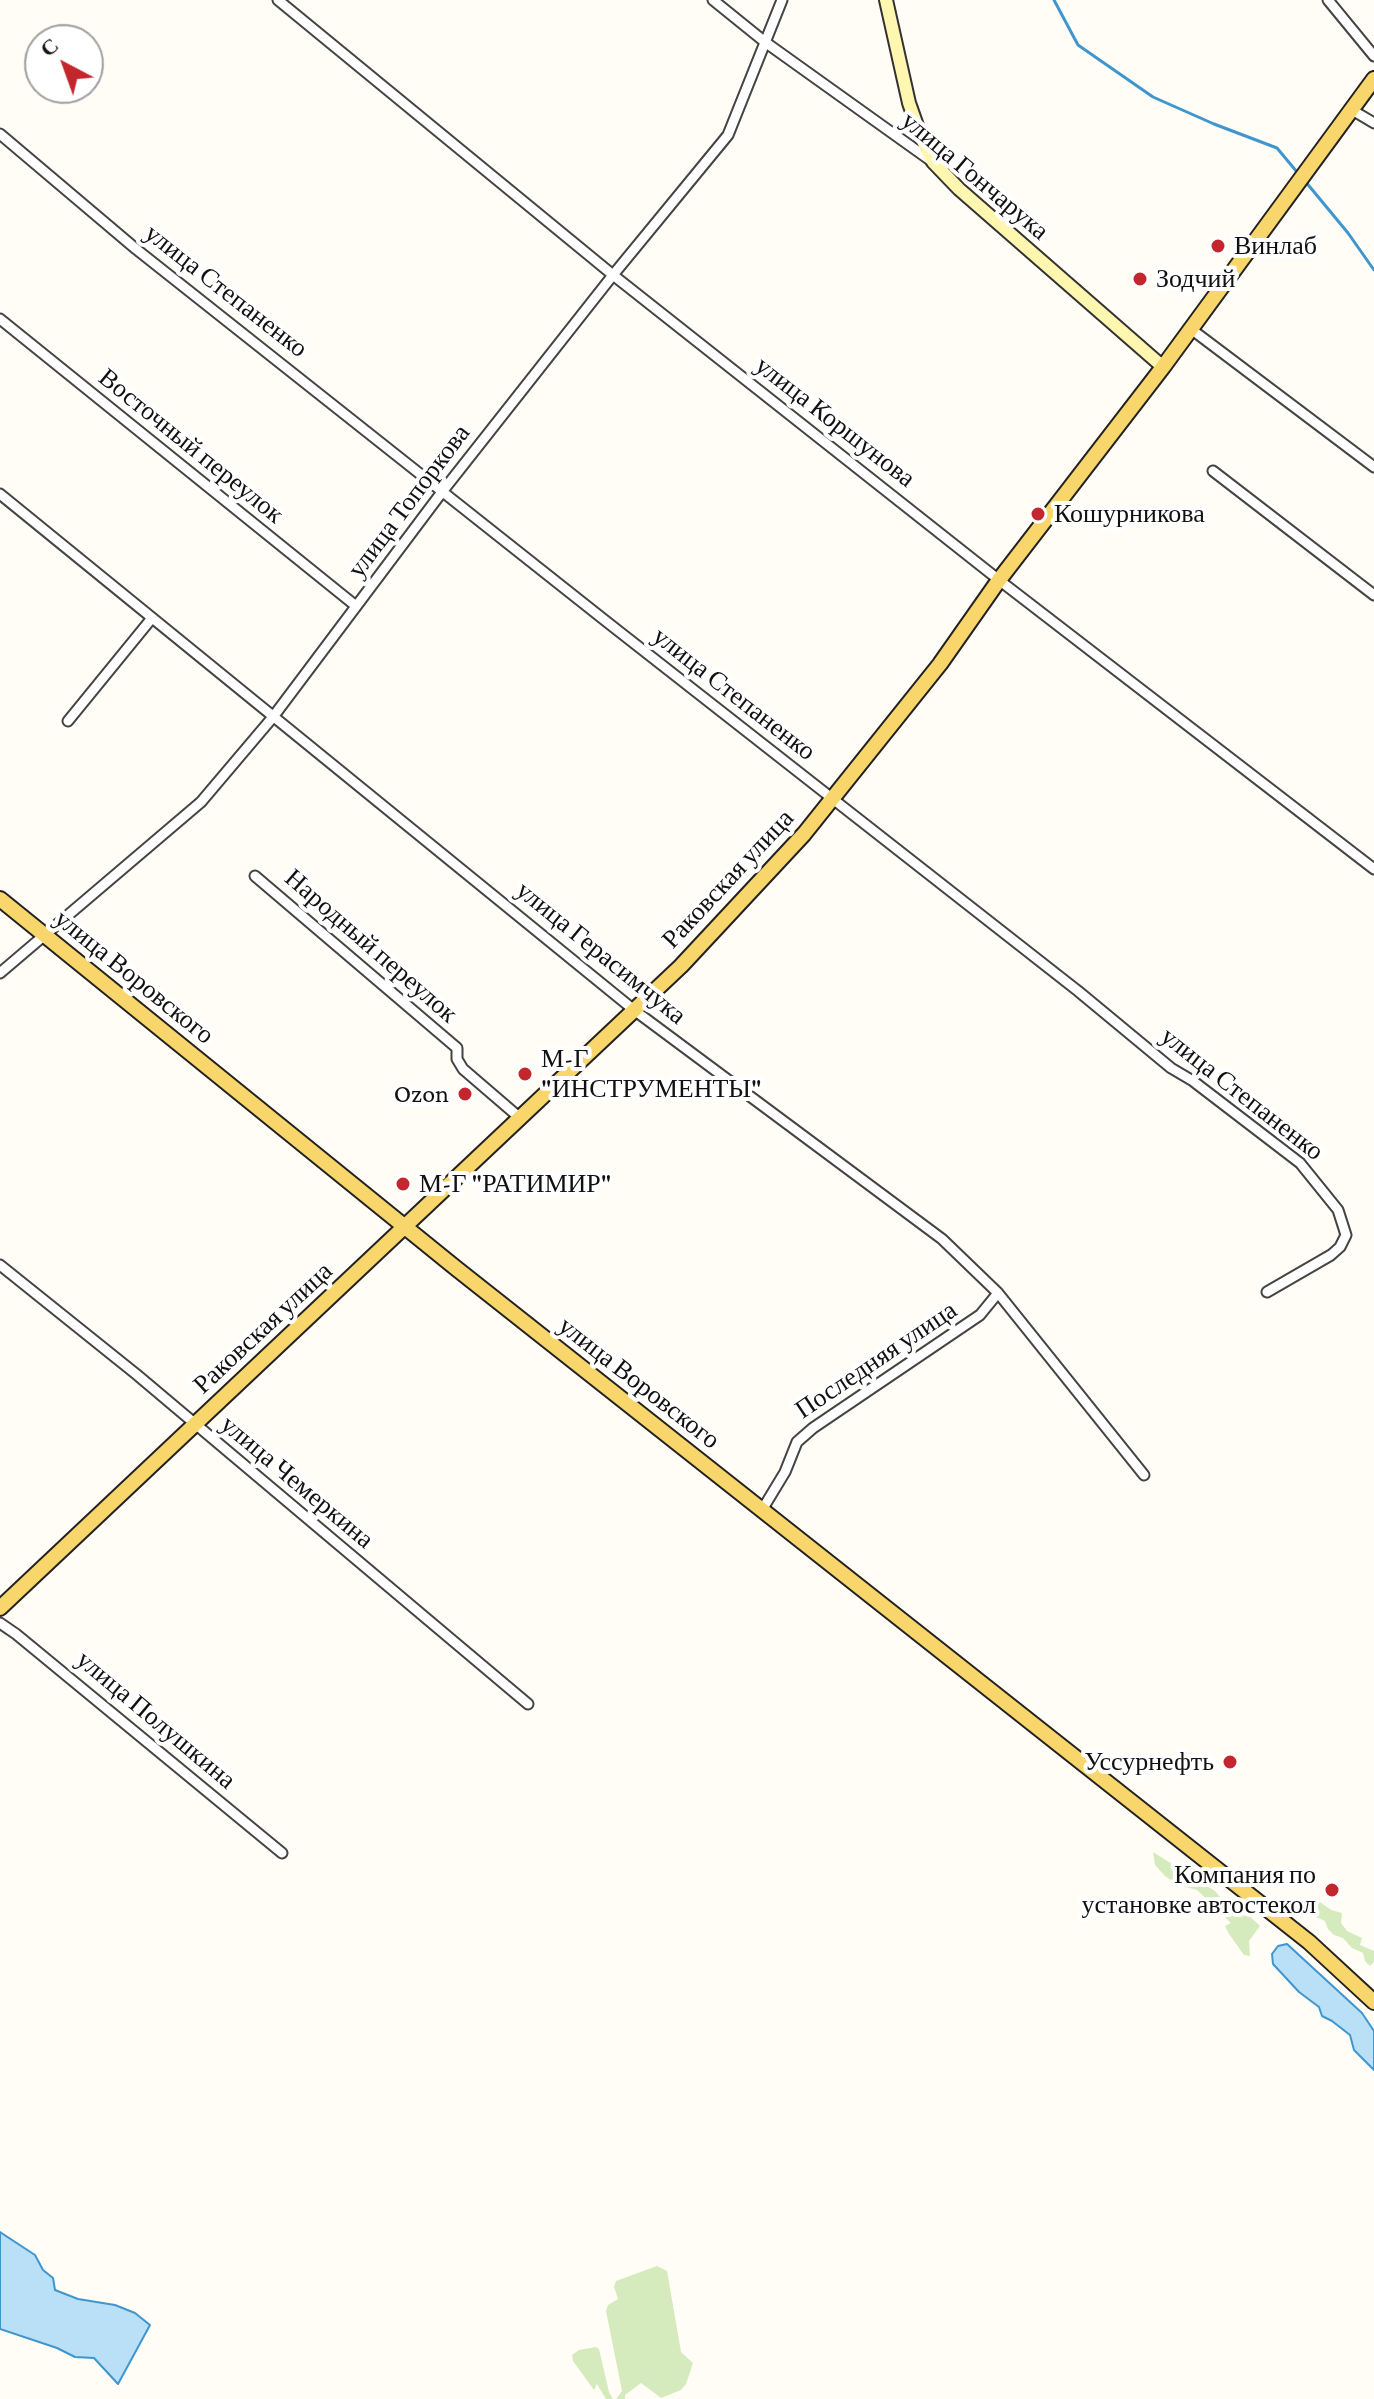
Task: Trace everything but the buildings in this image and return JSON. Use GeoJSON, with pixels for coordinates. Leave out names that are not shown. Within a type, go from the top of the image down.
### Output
{"type":"FeatureCollection","features":[{"type":"Feature","properties":{"kind":"main road","name":"Раковская улица"},"geometry":{"type":"LineString","coordinates":[[0,1608],[634,1010],[740,904],[832,800],[940,664],[999,580],[1163,367],[1374,79]]}},
{"type":"Feature","properties":{"kind":"main road","name":"улица Воровского"},"geometry":{"type":"LineString","coordinates":[[0,899],[405,1227],[1334,1963],[1374,2002]]}},
{"type":"Feature","properties":{"kind":"street","name":"улица Коршунова"},"geometry":{"type":"LineString","coordinates":[[278,0],[613,275],[999,580],[1374,869]]}},
{"type":"Feature","properties":{"kind":"street","name":"улица Гончарука"},"geometry":{"type":"LineString","coordinates":[[713,0],[765,42],[933,162],[959,189],[1163,367]]}},
{"type":"Feature","properties":{"kind":"street","name":"улица Топоркова"},"geometry":{"type":"LineString","coordinates":[[0,973],[201,802],[273,717],[442,492],[728,135],[782,0]]}},
{"type":"Feature","properties":{"kind":"street"},"geometry":{"type":"LineString","coordinates":[[886,0],[909,103],[933,162]]}},
{"type":"Feature","properties":{"kind":"street"},"geometry":{"type":"LineString","coordinates":[[1328,0],[1374,56]]}},
{"type":"Feature","properties":{"kind":"street"},"geometry":{"type":"LineString","coordinates":[[1352,110],[1374,123]]}},
{"type":"Feature","properties":{"kind":"street","name":"улица Степаненко"},"geometry":{"type":"LineString","coordinates":[[0,134],[136,249],[442,492],[1171,1068],[1193,1081],[1300,1163],[1338,1210],[1346,1235],[1331,1255],[1267,1292]]}},
{"type":"Feature","properties":{"kind":"street","name":"Восточный переулок"},"geometry":{"type":"LineString","coordinates":[[0,319],[356,606]]}},
{"type":"Feature","properties":{"kind":"street"},"geometry":{"type":"LineString","coordinates":[[1191,329],[1374,467]]}},
{"type":"Feature","properties":{"kind":"street"},"geometry":{"type":"LineString","coordinates":[[1213,471],[1374,595]]}},
{"type":"Feature","properties":{"kind":"street","name":"улица Герасимчука"},"geometry":{"type":"LineString","coordinates":[[0,494],[634,1010],[942,1239],[998,1293],[1144,1475]]}},
{"type":"Feature","properties":{"kind":"street"},"geometry":{"type":"LineString","coordinates":[[68,721],[152,618]]}},
{"type":"Feature","properties":{"kind":"street","name":"Народный переулок"},"geometry":{"type":"LineString","coordinates":[[255,876],[457,1048],[457,1059],[463,1069],[520,1118]]}},
{"type":"Feature","properties":{"kind":"street","name":"улица Чемеркина"},"geometry":{"type":"LineString","coordinates":[[0,1265],[136,1374],[528,1704]]}},
{"type":"Feature","properties":{"kind":"street","name":"Последняя улица"},"geometry":{"type":"LineString","coordinates":[[762,1510],[785,1472],[797,1442],[980,1315],[998,1293]]}},
{"type":"Feature","properties":{"kind":"street","name":"улица Полушкина"},"geometry":{"type":"LineString","coordinates":[[0,1623],[282,1853]]}},
{"type":"Feature","properties":{"kind":"green space"},"geometry":{"type":"Polygon","coordinates":[[[1153,1852],[1215,1891],[1232,1911],[1244,1911],[1260,1926],[1249,1941],[1250,1956],[1244,1955],[1229,1934],[1225,1926],[1231,1923],[1197,1890],[1178,1885],[1165,1876],[1155,1865],[1153,1852]]]}},
{"type":"Feature","properties":{"kind":"green space"},"geometry":{"type":"Polygon","coordinates":[[[1313,1897],[1331,1910],[1342,1913],[1341,1923],[1347,1931],[1362,1938],[1360,1945],[1374,1951],[1374,1962],[1370,1966],[1363,1953],[1334,1935],[1325,1921],[1301,1910],[1301,1901],[1313,1897]]]}},
{"type":"Feature","properties":{"kind":"green space"},"geometry":{"type":"Polygon","coordinates":[[[657,2266],[667,2271],[681,2352],[693,2363],[681,2390],[661,2398],[641,2383],[625,2395],[625,2399],[616,2399],[622,2391],[606,2311],[608,2305],[618,2299],[614,2287],[616,2281],[657,2266]]]}},
{"type":"Feature","properties":{"kind":"green space"},"geometry":{"type":"Polygon","coordinates":[[[596,2347],[613,2399],[606,2399],[597,2384],[594,2390],[573,2361],[572,2355],[579,2350],[596,2347]]]}},
{"type":"Feature","properties":{"kind":"water"},"geometry":{"type":"Polygon","coordinates":[[[1287,1944],[1362,2013],[1374,2031],[1374,2070],[1354,2050],[1350,2035],[1322,2016],[1319,2007],[1299,1992],[1273,1964],[1272,1954],[1278,1946],[1287,1944]]]}},
{"type":"Feature","properties":{"kind":"water"},"geometry":{"type":"Polygon","coordinates":[[[0,2232],[35,2255],[43,2270],[53,2278],[55,2290],[78,2299],[115,2305],[135,2313],[150,2325],[118,2384],[94,2358],[75,2357],[0,2329],[0,2232]]]}},
{"type":"Feature","properties":{"kind":"waterway"},"geometry":{"type":"LineString","coordinates":[[1054,0],[1078,45],[1153,97],[1277,148],[1297,172]]}},
{"type":"Feature","properties":{"kind":"waterway"},"geometry":{"type":"LineString","coordinates":[[1305,181],[1374,270]]}},
{"type":"Feature","properties":{"kind":"place","name":"Винлаб"},"geometry":{"type":"Point","coordinates":[1218,246]}},
{"type":"Feature","properties":{"kind":"place","name":"Зодчий"},"geometry":{"type":"Point","coordinates":[1140,279]}},
{"type":"Feature","properties":{"kind":"place","name":"Кошурникова"},"geometry":{"type":"Point","coordinates":[1038,514]}},
{"type":"Feature","properties":{"kind":"place","name":"М-Г \"ИНСТРУМЕНТЫ\""},"geometry":{"type":"Point","coordinates":[525,1074]}},
{"type":"Feature","properties":{"kind":"place","name":"Ozon"},"geometry":{"type":"Point","coordinates":[465,1094]}},
{"type":"Feature","properties":{"kind":"place","name":"М-Г \"РАТИМИР\""},"geometry":{"type":"Point","coordinates":[403,1184]}},
{"type":"Feature","properties":{"kind":"place","name":"Уссурнефть"},"geometry":{"type":"Point","coordinates":[1230,1762]}},
{"type":"Feature","properties":{"kind":"place","name":"Компания по установке автостекол"},"geometry":{"type":"Point","coordinates":[1332,1890]}}]}
